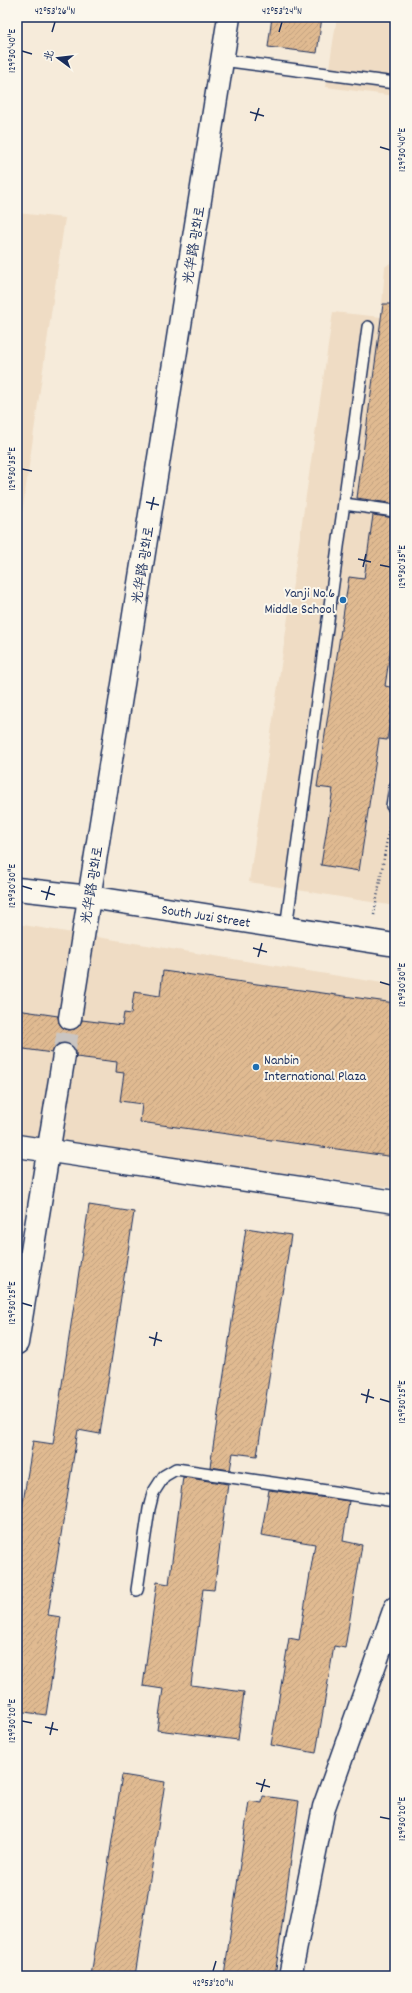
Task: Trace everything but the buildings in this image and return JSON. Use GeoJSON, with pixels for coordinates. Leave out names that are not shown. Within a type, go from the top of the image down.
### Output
{"type":"FeatureCollection","features":[{"type":"Feature","properties":{"kind":"street","name":"光华路 광화로"},"geometry":{"type":"LineString","coordinates":[[70,1018],[229,17]]}},
{"type":"Feature","properties":{"kind":"street","name":"South Juzi Street"},"geometry":{"type":"LineString","coordinates":[[17,889],[90,897],[395,945]]}},
{"type":"Feature","properties":{"kind":"street"},"geometry":{"type":"LineString","coordinates":[[17,1343],[64,1055]]}},
{"type":"Feature","properties":{"kind":"street"},"geometry":{"type":"LineString","coordinates":[[17,1146],[395,1202]]}},
{"type":"Feature","properties":{"kind":"street"},"geometry":{"type":"LineString","coordinates":[[290,1976],[324,1807],[395,1608]]}},
{"type":"Feature","properties":{"kind":"lane"},"geometry":{"type":"LineString","coordinates":[[222,60],[395,83]]}},
{"type":"Feature","properties":{"kind":"lane"},"geometry":{"type":"LineString","coordinates":[[286,928],[368,327]]}},
{"type":"Feature","properties":{"kind":"lane"},"geometry":{"type":"LineString","coordinates":[[344,504],[395,511]]}},
{"type":"Feature","properties":{"kind":"lane"},"geometry":{"type":"LineString","coordinates":[[394,806],[395,787]]}},
{"type":"Feature","properties":{"kind":"lane"},"geometry":{"type":"LineString","coordinates":[[137,1590],[149,1509],[153,1493],[164,1476],[176,1469],[395,1501]]}},
{"type":"Feature","properties":{"kind":"path"},"geometry":{"type":"LineString","coordinates":[[389,726],[395,727]]}},
{"type":"Feature","properties":{"kind":"path"},"geometry":{"type":"LineString","coordinates":[[374,915],[394,806]]}},
{"type":"Feature","properties":{"kind":"shaded area"},"geometry":{"type":"Polygon","coordinates":[[[337,17],[395,17],[395,96],[326,87],[337,17]]]}},
{"type":"Feature","properties":{"kind":"shaded area"},"geometry":{"type":"Polygon","coordinates":[[[17,213],[65,218],[17,548],[17,213]]]}},
{"type":"Feature","properties":{"kind":"shaded area","name":"Yanji No.6 Middle School"},"geometry":{"type":"Polygon","coordinates":[[[395,259],[395,906],[249,882],[333,312],[381,317],[385,267],[395,259]]]}},
{"type":"Feature","properties":{"kind":"shaded area"},"geometry":{"type":"Polygon","coordinates":[[[17,924],[395,985],[395,1188],[17,1136],[17,924]]]}},
{"type":"Feature","properties":{"kind":"tunnel"},"geometry":{"type":"LineString","coordinates":[[64,1055],[70,1018]]}},
{"type":"Feature","properties":{"kind":"place","name":"Yanji No.6 Middle School"},"geometry":{"type":"Point","coordinates":[343,600]}},
{"type":"Feature","properties":{"kind":"place","name":"Nanbin International Plaza"},"geometry":{"type":"Point","coordinates":[256,1067]}}]}
